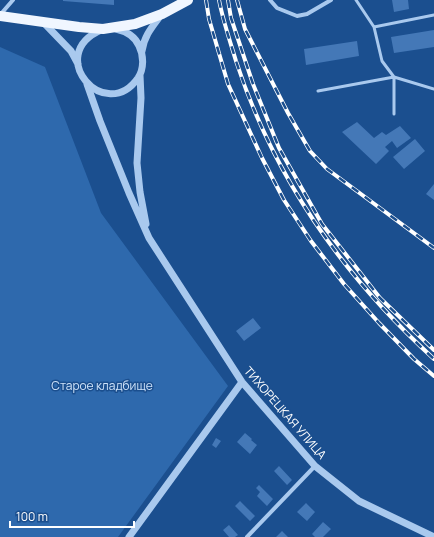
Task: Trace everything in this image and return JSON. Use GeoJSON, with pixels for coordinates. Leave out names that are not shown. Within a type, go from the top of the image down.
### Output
{"type":"FeatureCollection","features":[{"type":"Feature","properties":{"kind":"main road"},"geometry":{"type":"LineString","coordinates":[[0,16],[44,23],[108,28],[135,24],[162,14],[188,0]]}},
{"type":"Feature","properties":{"kind":"street"},"geometry":{"type":"LineString","coordinates":[[0,16],[13,0]]}},
{"type":"Feature","properties":{"kind":"street"},"geometry":{"type":"LineString","coordinates":[[270,0],[277,8],[297,16],[306,14],[331,0]]}},
{"type":"Feature","properties":{"kind":"street"},"geometry":{"type":"LineString","coordinates":[[149,238],[140,192],[137,163],[140,75],[143,64],[142,54],[144,42],[149,30],[162,14]]}},
{"type":"Feature","properties":{"kind":"street"},"geometry":{"type":"LineString","coordinates":[[44,23],[71,52],[78,64],[81,75],[87,84],[102,128],[149,238]]}},
{"type":"Feature","properties":{"kind":"street"},"geometry":{"type":"LineString","coordinates":[[78,64],[79,52],[84,42],[92,34],[108,28],[123,31],[132,36],[138,44],[142,54]]}},
{"type":"Feature","properties":{"kind":"street"},"geometry":{"type":"LineString","coordinates":[[87,84],[95,90],[105,93],[116,93],[126,90],[134,84],[140,75]]}},
{"type":"Feature","properties":{"kind":"street","name":"ТИХОРЕЦКАЯ УЛИЦА"},"geometry":{"type":"LineString","coordinates":[[149,238],[242,382],[314,466],[359,502],[434,537]]}},
{"type":"Feature","properties":{"kind":"street"},"geometry":{"type":"LineString","coordinates":[[129,537],[242,382]]}},
{"type":"Feature","properties":{"kind":"street"},"geometry":{"type":"LineString","coordinates":[[247,537],[314,466]]}},
{"type":"Feature","properties":{"kind":"lane"},"geometry":{"type":"LineString","coordinates":[[356,0],[374,26],[382,61],[394,77],[394,114]]}},
{"type":"Feature","properties":{"kind":"lane"},"geometry":{"type":"LineString","coordinates":[[374,26],[434,15]]}},
{"type":"Feature","properties":{"kind":"lane"},"geometry":{"type":"LineString","coordinates":[[318,91],[394,77],[434,89]]}},
{"type":"Feature","properties":{"kind":"green space","name":"Старое кладбище"},"geometry":{"type":"Polygon","coordinates":[[[0,47],[45,67],[101,213],[228,386],[118,537],[0,537],[0,47]]]}},
{"type":"Feature","properties":{"kind":"building"},"geometry":{"type":"Polygon","coordinates":[[[114,0],[114,5],[63,1],[114,0]]]}},
{"type":"Feature","properties":{"kind":"building"},"geometry":{"type":"Polygon","coordinates":[[[392,0],[408,0],[409,9],[394,12],[392,0]]]}},
{"type":"Feature","properties":{"kind":"building"},"geometry":{"type":"Polygon","coordinates":[[[434,30],[434,47],[394,53],[391,37],[434,30]]]}},
{"type":"Feature","properties":{"kind":"building"},"geometry":{"type":"Polygon","coordinates":[[[357,41],[359,56],[306,65],[304,49],[357,41]]]}},
{"type":"Feature","properties":{"kind":"building"},"geometry":{"type":"Polygon","coordinates":[[[357,122],[374,138],[382,132],[386,135],[400,126],[411,138],[397,148],[392,141],[385,147],[389,151],[376,164],[342,132],[357,122]]]}},
{"type":"Feature","properties":{"kind":"building"},"geometry":{"type":"Polygon","coordinates":[[[415,139],[425,151],[404,169],[393,157],[415,139]]]}},
{"type":"Feature","properties":{"kind":"building"},"geometry":{"type":"Polygon","coordinates":[[[434,184],[434,200],[426,194],[434,184]]]}},
{"type":"Feature","properties":{"kind":"building"},"geometry":{"type":"Polygon","coordinates":[[[253,318],[261,328],[244,341],[236,331],[253,318]]]}},
{"type":"Feature","properties":{"kind":"building"},"geometry":{"type":"Polygon","coordinates":[[[245,433],[257,445],[250,454],[237,442],[245,433]]]}},
{"type":"Feature","properties":{"kind":"building"},"geometry":{"type":"Polygon","coordinates":[[[216,438],[221,441],[216,448],[212,445],[216,438]]]}},
{"type":"Feature","properties":{"kind":"building"},"geometry":{"type":"Polygon","coordinates":[[[279,466],[292,480],[287,485],[274,471],[279,466]]]}},
{"type":"Feature","properties":{"kind":"building"},"geometry":{"type":"Polygon","coordinates":[[[259,485],[273,499],[267,506],[257,496],[260,492],[256,488],[259,485]]]}},
{"type":"Feature","properties":{"kind":"building"},"geometry":{"type":"Polygon","coordinates":[[[240,501],[255,516],[250,521],[235,506],[240,501]]]}},
{"type":"Feature","properties":{"kind":"building"},"geometry":{"type":"Polygon","coordinates":[[[306,503],[315,512],[307,521],[297,512],[306,503]]]}},
{"type":"Feature","properties":{"kind":"building"},"geometry":{"type":"Polygon","coordinates":[[[323,522],[331,529],[323,537],[315,537],[312,534],[323,522]]]}},
{"type":"Feature","properties":{"kind":"building"},"geometry":{"type":"Polygon","coordinates":[[[229,525],[238,535],[235,537],[229,537],[223,530],[229,525]]]}},
{"type":"Feature","properties":{"kind":"building"},"geometry":{"type":"Polygon","coordinates":[[[282,531],[288,537],[276,537],[282,531]]]}},
{"type":"Feature","properties":{"kind":"railway"},"geometry":{"type":"LineString","coordinates":[[206,0],[209,19],[228,84],[262,158],[284,200],[311,241],[344,284],[414,359],[434,376]]}},
{"type":"Feature","properties":{"kind":"railway"},"geometry":{"type":"LineString","coordinates":[[219,0],[236,61],[252,104],[270,145],[292,185],[342,260],[370,294],[434,359]]}},
{"type":"Feature","properties":{"kind":"railway"},"geometry":{"type":"LineString","coordinates":[[228,0],[231,18],[253,84],[279,148],[322,224],[380,298],[434,350]]}},
{"type":"Feature","properties":{"kind":"railway"},"geometry":{"type":"LineString","coordinates":[[237,0],[245,29],[288,113],[310,151],[327,169],[434,248]]}}]}
